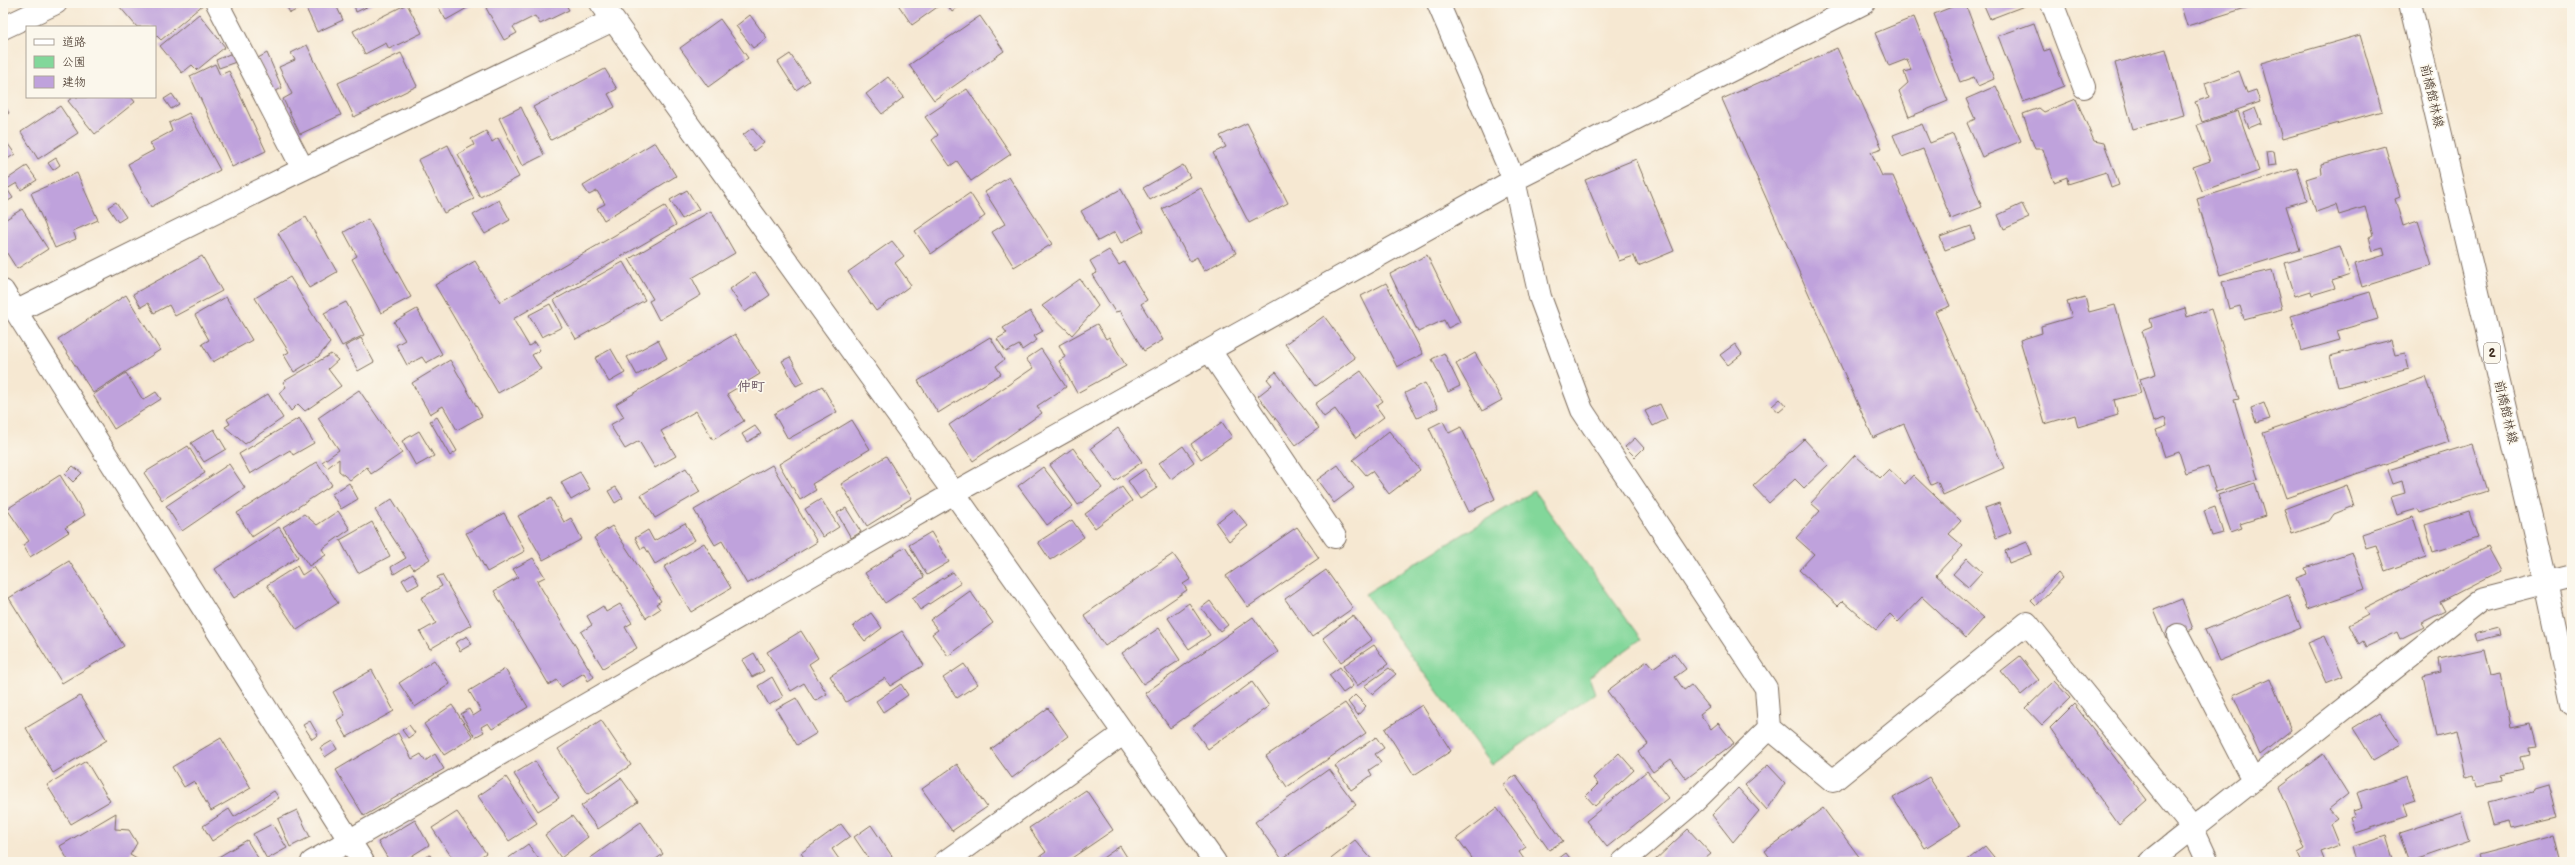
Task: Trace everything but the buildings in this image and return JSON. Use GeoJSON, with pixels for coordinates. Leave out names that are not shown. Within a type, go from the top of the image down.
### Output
{"type":"FeatureCollection","features":[{"type":"Feature","properties":{"kind":"street"},"geometry":{"type":"LineString","coordinates":[[3,28],[56,3]]}},
{"type":"Feature","properties":{"kind":"street"},"geometry":{"type":"LineString","coordinates":[[217,3],[302,169]]}},
{"type":"Feature","properties":{"kind":"street"},"geometry":{"type":"LineString","coordinates":[[1438,3],[1514,180],[1540,297],[1582,410],[1766,688],[1769,728],[1833,781],[2027,623],[2192,827],[2208,862]]}},
{"type":"Feature","properties":{"kind":"street"},"geometry":{"type":"LineString","coordinates":[[312,862],[350,842],[954,493],[1514,180],[1840,9],[1864,3]]}},
{"type":"Feature","properties":{"kind":"street"},"geometry":{"type":"LineString","coordinates":[[2052,3],[2084,87]]}},
{"type":"Feature","properties":{"kind":"street","name":"前橋館林線"},"geometry":{"type":"LineString","coordinates":[[2410,3],[2546,582],[2572,704]]}},
{"type":"Feature","properties":{"kind":"street"},"geometry":{"type":"LineString","coordinates":[[17,311],[302,169],[607,12],[954,493],[1215,862]]}},
{"type":"Feature","properties":{"kind":"street"},"geometry":{"type":"LineString","coordinates":[[3,291],[363,862]]}},
{"type":"Feature","properties":{"kind":"street"},"geometry":{"type":"LineString","coordinates":[[1210,351],[1335,537]]}},
{"type":"Feature","properties":{"kind":"street"},"geometry":{"type":"LineString","coordinates":[[2150,862],[2192,827],[2482,599],[2572,576]]}},
{"type":"Feature","properties":{"kind":"street"},"geometry":{"type":"LineString","coordinates":[[2178,635],[2253,780]]}},
{"type":"Feature","properties":{"kind":"street"},"geometry":{"type":"LineString","coordinates":[[1623,862],[1695,801],[1769,728]]}},
{"type":"Feature","properties":{"kind":"street"},"geometry":{"type":"LineString","coordinates":[[945,862],[1124,733]]}},
{"type":"Feature","properties":{"kind":"green space"},"geometry":{"type":"Polygon","coordinates":[[[1534,491],[1641,639],[1589,677],[1595,693],[1492,765],[1365,594],[1534,491]]]}},
{"type":"Feature","properties":{"kind":"district","name":"仲町"},"geometry":{"type":"Point","coordinates":[751,386]}}]}
